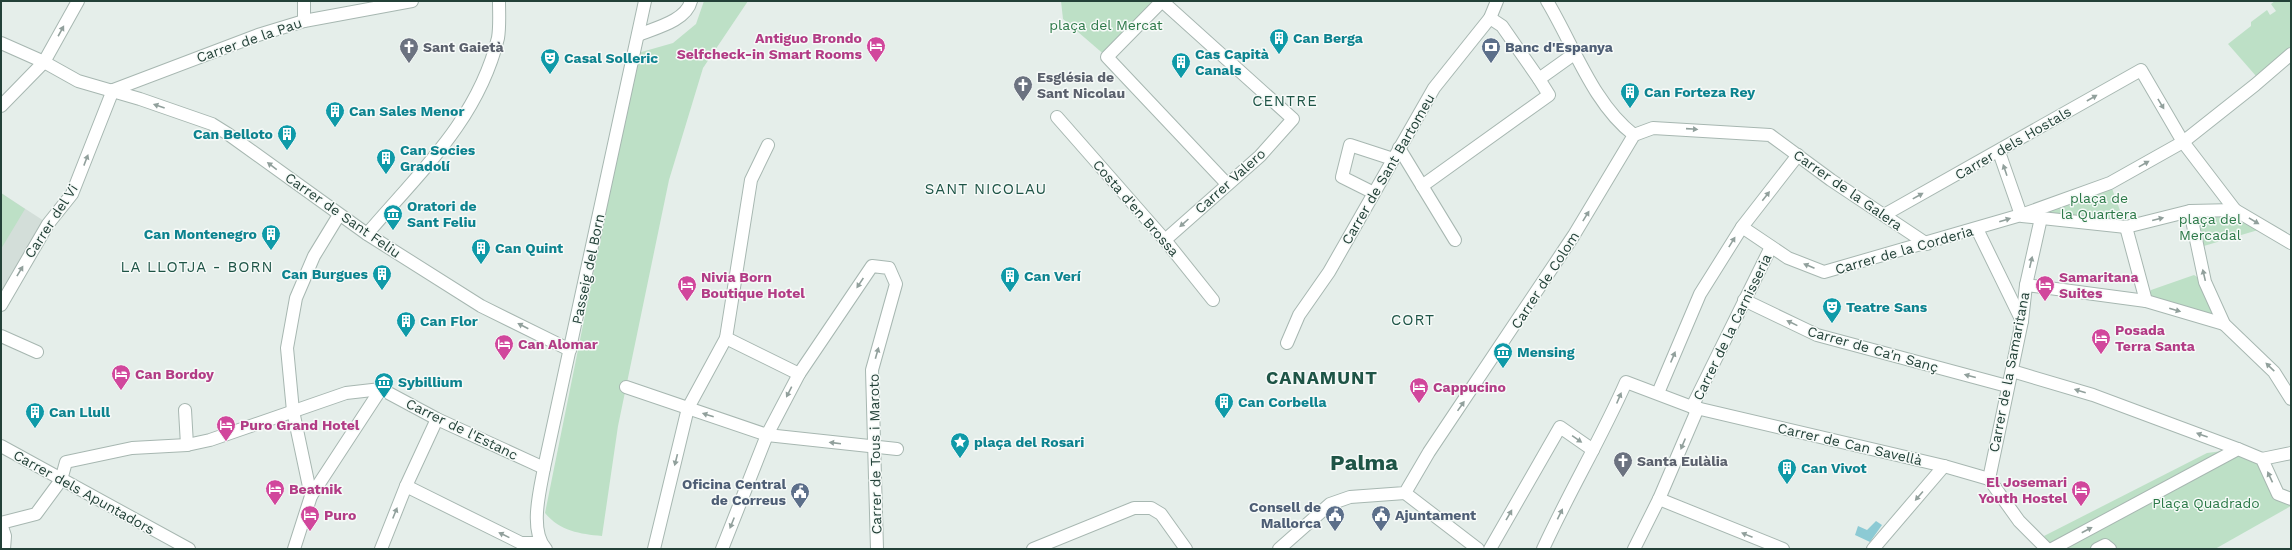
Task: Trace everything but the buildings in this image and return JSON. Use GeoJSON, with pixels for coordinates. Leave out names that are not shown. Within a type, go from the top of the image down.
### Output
{"type":"FeatureCollection","features":[{"type":"Feature","properties":{"kind":"street"},"geometry":{"type":"LineString","coordinates":[[1,106],[44,62],[78,1]]}},
{"type":"Feature","properties":{"kind":"street"},"geometry":{"type":"LineString","coordinates":[[304,1],[304,21]]}},
{"type":"Feature","properties":{"kind":"street","name":"Carrer de la Pau"},"geometry":{"type":"LineString","coordinates":[[113,90],[258,35],[304,21],[412,1]]}},
{"type":"Feature","properties":{"kind":"street"},"geometry":{"type":"LineString","coordinates":[[367,234],[426,168],[469,111],[486,75],[498,36],[499,1]]}},
{"type":"Feature","properties":{"kind":"street","name":"Passeig del Born"},"geometry":{"type":"LineString","coordinates":[[544,546],[537,512],[544,468],[645,1]]}},
{"type":"Feature","properties":{"kind":"street"},"geometry":{"type":"LineString","coordinates":[[638,35],[680,16],[690,7],[691,1]]}},
{"type":"Feature","properties":{"kind":"street"},"geometry":{"type":"LineString","coordinates":[[1162,1],[1107,57],[1227,184]]}},
{"type":"Feature","properties":{"kind":"street","name":"Carrer Valero"},"geometry":{"type":"LineString","coordinates":[[1162,1],[1293,119],[1260,156],[1165,240]]}},
{"type":"Feature","properties":{"kind":"street","name":"Carrer de Sant Bartomeu"},"geometry":{"type":"LineString","coordinates":[[1287,344],[1299,315],[1329,272],[1434,88],[1490,18],[1497,1]]}},
{"type":"Feature","properties":{"kind":"street"},"geometry":{"type":"LineString","coordinates":[[1547,1],[1574,54],[1603,100],[1626,129],[1634,135]]}},
{"type":"Feature","properties":{"kind":"street"},"geometry":{"type":"LineString","coordinates":[[1422,186],[1549,95],[1502,26],[1490,18]]}},
{"type":"Feature","properties":{"kind":"street","name":"Carrer de Sant Feliu"},"geometry":{"type":"LineString","coordinates":[[1,43],[44,62],[78,81],[113,90],[212,124],[228,134],[339,216],[481,306],[570,350]]}},
{"type":"Feature","properties":{"kind":"street"},"geometry":{"type":"LineString","coordinates":[[1539,79],[1574,54]]}},
{"type":"Feature","properties":{"kind":"street"},"geometry":{"type":"LineString","coordinates":[[2021,215],[2110,183],[2184,142],[2291,54]]}},
{"type":"Feature","properties":{"kind":"street","name":"Carrer dels Hostals"},"geometry":{"type":"LineString","coordinates":[[1884,215],[1999,152],[2141,70],[2184,142]]}},
{"type":"Feature","properties":{"kind":"street","name":"Carrer del Vi"},"geometry":{"type":"LineString","coordinates":[[1,305],[48,224],[72,194],[113,90]]}},
{"type":"Feature","properties":{"kind":"street","name":"Costa d'en Brossa"},"geometry":{"type":"LineString","coordinates":[[1057,117],[1165,240],[1213,300]]}},
{"type":"Feature","properties":{"kind":"street","name":"Carrer de la Galera"},"geometry":{"type":"LineString","coordinates":[[1634,135],[1653,128],[1770,135],[1927,244]]}},
{"type":"Feature","properties":{"kind":"street","name":"Carrer de Colom"},"geometry":{"type":"LineString","coordinates":[[1405,493],[1438,438],[1565,249],[1634,135]]}},
{"type":"Feature","properties":{"kind":"street"},"geometry":{"type":"LineString","coordinates":[[2184,142],[2235,210],[2290,241]]}},
{"type":"Feature","properties":{"kind":"street"},"geometry":{"type":"LineString","coordinates":[[654,549],[688,408],[726,338],[751,180],[768,145]]}},
{"type":"Feature","properties":{"kind":"street"},"geometry":{"type":"LineString","coordinates":[[1374,193],[1342,177],[1350,145],[1394,159]]}},
{"type":"Feature","properties":{"kind":"street"},"geometry":{"type":"LineString","coordinates":[[1399,148],[1456,240]]}},
{"type":"Feature","properties":{"kind":"street"},"geometry":{"type":"LineString","coordinates":[[1999,152],[2021,215]]}},
{"type":"Feature","properties":{"kind":"street"},"geometry":{"type":"LineString","coordinates":[[1658,393],[1700,294],[1742,227],[1798,155]]}},
{"type":"Feature","properties":{"kind":"street"},"geometry":{"type":"LineString","coordinates":[[2021,215],[2126,227],[2190,211],[2235,210]]}},
{"type":"Feature","properties":{"kind":"street"},"geometry":{"type":"LineString","coordinates":[[2190,211],[2205,282],[2224,324],[2274,372],[2291,400]]}},
{"type":"Feature","properties":{"kind":"street","name":"Carrer de la Corderia"},"geometry":{"type":"LineString","coordinates":[[1742,227],[1788,258],[1824,272],[1927,244],[2021,215]]}},
{"type":"Feature","properties":{"kind":"street"},"geometry":{"type":"LineString","coordinates":[[311,496],[293,411],[287,348],[296,298],[314,256],[339,216]]}},
{"type":"Feature","properties":{"kind":"street","name":"Carrer de la Samaritana"},"geometry":{"type":"LineString","coordinates":[[1989,479],[2007,386],[2012,371],[2022,321],[2026,285],[2041,218]]}},
{"type":"Feature","properties":{"kind":"street"},"geometry":{"type":"LineString","coordinates":[[2126,227],[2146,301]]}},
{"type":"Feature","properties":{"kind":"street"},"geometry":{"type":"LineString","coordinates":[[1977,229],[2022,321]]}},
{"type":"Feature","properties":{"kind":"street","name":"Carrer de la Carnisseria"},"geometry":{"type":"LineString","coordinates":[[1634,549],[1659,499],[1695,408],[1744,300],[1771,247]]}},
{"type":"Feature","properties":{"kind":"street","name":"Carrer de Tous i Maroto"},"geometry":{"type":"LineString","coordinates":[[799,374],[872,266],[889,268],[896,284],[872,370],[877,549]]}},
{"type":"Feature","properties":{"kind":"street"},"geometry":{"type":"LineString","coordinates":[[2026,285],[2146,301],[2224,324]]}},
{"type":"Feature","properties":{"kind":"street","name":"Carrer de Ca'n Sanç"},"geometry":{"type":"LineString","coordinates":[[1744,300],[1817,335],[2007,386]]}},
{"type":"Feature","properties":{"kind":"street"},"geometry":{"type":"LineString","coordinates":[[1,336],[37,352]]}},
{"type":"Feature","properties":{"kind":"street"},"geometry":{"type":"LineString","coordinates":[[722,549],[767,435],[799,374],[726,338]]}},
{"type":"Feature","properties":{"kind":"street"},"geometry":{"type":"LineString","coordinates":[[2012,371],[2093,395],[2262,459],[2291,453]]}},
{"type":"Feature","properties":{"kind":"street","name":"Carrer de Can Savellà"},"geometry":{"type":"LineString","coordinates":[[1593,450],[1608,423],[1626,382],[1695,408],[1944,466],[1989,479]]}},
{"type":"Feature","properties":{"kind":"street"},"geometry":{"type":"LineString","coordinates":[[626,387],[767,435],[897,449]]}},
{"type":"Feature","properties":{"kind":"street"},"geometry":{"type":"LineString","coordinates":[[4,549],[5,536],[1,523],[36,514],[61,480],[66,462],[132,448],[187,444],[210,440],[346,393],[381,389]]}},
{"type":"Feature","properties":{"kind":"street"},"geometry":{"type":"LineString","coordinates":[[294,549],[311,496],[381,389]]}},
{"type":"Feature","properties":{"kind":"street","name":"Carrer de l'Estanc"},"geometry":{"type":"LineString","coordinates":[[381,389],[438,419],[544,468]]}},
{"type":"Feature","properties":{"kind":"street"},"geometry":{"type":"LineString","coordinates":[[185,410],[187,444]]}},
{"type":"Feature","properties":{"kind":"street"},"geometry":{"type":"LineString","coordinates":[[380,549],[406,486],[438,419]]}},
{"type":"Feature","properties":{"kind":"street"},"geometry":{"type":"LineString","coordinates":[[1490,549],[1560,427],[1593,450],[1560,512],[1543,549]]}},
{"type":"Feature","properties":{"kind":"street","name":"Carrer dels Apuntadors"},"geometry":{"type":"LineString","coordinates":[[1,446],[189,549]]}},
{"type":"Feature","properties":{"kind":"street"},"geometry":{"type":"LineString","coordinates":[[2052,549],[2238,449]]}},
{"type":"Feature","properties":{"kind":"street"},"geometry":{"type":"LineString","coordinates":[[2262,459],[2278,494],[2291,499]]}},
{"type":"Feature","properties":{"kind":"street"},"geometry":{"type":"LineString","coordinates":[[1873,549],[1944,466]]}},
{"type":"Feature","properties":{"kind":"street"},"geometry":{"type":"LineString","coordinates":[[1989,479],[2019,521],[2047,549]]}},
{"type":"Feature","properties":{"kind":"street"},"geometry":{"type":"LineString","coordinates":[[406,486],[521,543],[544,546]]}},
{"type":"Feature","properties":{"kind":"street"},"geometry":{"type":"LineString","coordinates":[[1279,549],[1330,504],[1350,497],[1405,493],[1478,549]]}},
{"type":"Feature","properties":{"kind":"street"},"geometry":{"type":"LineString","coordinates":[[1659,499],[1784,549]]}},
{"type":"Feature","properties":{"kind":"street"},"geometry":{"type":"LineString","coordinates":[[1033,549],[1134,508],[1151,508],[1161,514],[1186,549]]}},
{"type":"Feature","properties":{"kind":"street"},"geometry":{"type":"LineString","coordinates":[[2097,549],[2105,545],[2110,549]]}},
{"type":"Feature","properties":{"kind":"shaded area"},"geometry":{"type":"Polygon","coordinates":[[[1,193],[44,221],[1,294],[1,193]]]}},
{"type":"Feature","properties":{"kind":"green space"},"geometry":{"type":"Polygon","coordinates":[[[704,1],[748,1],[703,68],[669,180],[618,426],[602,536],[578,533],[557,524],[545,513],[638,53],[673,43],[696,24],[704,1]]]}},
{"type":"Feature","properties":{"kind":"green space","name":"plaça del Mercat"},"geometry":{"type":"Polygon","coordinates":[[[1061,1],[1162,1],[1107,57],[1063,19],[1061,1]]]}},
{"type":"Feature","properties":{"kind":"green space"},"geometry":{"type":"Polygon","coordinates":[[[2275,1],[2291,1],[2291,46],[2256,76],[2228,44],[2251,26],[2251,22],[2267,10],[2270,15],[2276,11],[2271,4],[2275,1]]]}},
{"type":"Feature","properties":{"kind":"green space","name":"plaça de la Quartera"},"geometry":{"type":"Polygon","coordinates":[[[2110,183],[2126,227],[2021,215],[2110,183]]]}},
{"type":"Feature","properties":{"kind":"green space"},"geometry":{"type":"Polygon","coordinates":[[[1,193],[25,209],[1,249],[1,193]]]}},
{"type":"Feature","properties":{"kind":"green space","name":"plaça del Mercadal"},"geometry":{"type":"Polygon","coordinates":[[[2235,210],[2265,228],[2197,248],[2190,211],[2235,210]]]}},
{"type":"Feature","properties":{"kind":"green space"},"geometry":{"type":"Polygon","coordinates":[[[2194,275],[2205,282],[2224,324],[2146,301],[2151,290],[2194,275]]]}},
{"type":"Feature","properties":{"kind":"green space","name":"Plaça Quadrado"},"geometry":{"type":"Polygon","coordinates":[[[2238,449],[2262,459],[2291,502],[2291,506],[2215,549],[2053,549],[2044,536],[2207,453],[2238,449]]]}},
{"type":"Feature","properties":{"kind":"water"},"geometry":{"type":"Polygon","coordinates":[[[1876,521],[1882,525],[1870,542],[1855,535],[1858,526],[1867,530],[1876,521]]]}},
{"type":"Feature","properties":{"kind":"place","name":"Can Berga"},"geometry":{"type":"Point","coordinates":[1279,55]}},
{"type":"Feature","properties":{"kind":"place","name":"Antiguo Brondo Selfcheck-in Smart Rooms"},"geometry":{"type":"Point","coordinates":[876,63]}},
{"type":"Feature","properties":{"kind":"place","name":"Sant Gaietà"},"geometry":{"type":"Point","coordinates":[409,64]}},
{"type":"Feature","properties":{"kind":"place","name":"Banc d'Espanya"},"geometry":{"type":"Point","coordinates":[1491,64]}},
{"type":"Feature","properties":{"kind":"place","name":"Casal Solleric"},"geometry":{"type":"Point","coordinates":[550,75]}},
{"type":"Feature","properties":{"kind":"place","name":"Cas Capità Canals"},"geometry":{"type":"Point","coordinates":[1181,79]}},
{"type":"Feature","properties":{"kind":"place","name":"Església de Sant Nicolau"},"geometry":{"type":"Point","coordinates":[1023,102]}},
{"type":"Feature","properties":{"kind":"place","name":"Can Forteza Rey"},"geometry":{"type":"Point","coordinates":[1630,109]}},
{"type":"Feature","properties":{"kind":"place","name":"Can Sales Menor"},"geometry":{"type":"Point","coordinates":[335,128]}},
{"type":"Feature","properties":{"kind":"place","name":"Can Belloto"},"geometry":{"type":"Point","coordinates":[287,151]}},
{"type":"Feature","properties":{"kind":"place","name":"Can Socies Gradolí"},"geometry":{"type":"Point","coordinates":[386,175]}},
{"type":"Feature","properties":{"kind":"place","name":"Oratori de Sant Feliu"},"geometry":{"type":"Point","coordinates":[393,231]}},
{"type":"Feature","properties":{"kind":"place","name":"Can Montenegro"},"geometry":{"type":"Point","coordinates":[271,251]}},
{"type":"Feature","properties":{"kind":"place","name":"Can Quint"},"geometry":{"type":"Point","coordinates":[481,265]}},
{"type":"Feature","properties":{"kind":"place","name":"Can Burgues"},"geometry":{"type":"Point","coordinates":[382,291]}},
{"type":"Feature","properties":{"kind":"place","name":"Can Verí"},"geometry":{"type":"Point","coordinates":[1010,293]}},
{"type":"Feature","properties":{"kind":"place","name":"Nivia Born Boutique Hotel"},"geometry":{"type":"Point","coordinates":[687,302]}},
{"type":"Feature","properties":{"kind":"place","name":"Samaritana Suites"},"geometry":{"type":"Point","coordinates":[2045,302]}},
{"type":"Feature","properties":{"kind":"place","name":"Teatre Sans"},"geometry":{"type":"Point","coordinates":[1832,324]}},
{"type":"Feature","properties":{"kind":"place","name":"Can Flor"},"geometry":{"type":"Point","coordinates":[406,338]}},
{"type":"Feature","properties":{"kind":"place","name":"Posada Terra Santa"},"geometry":{"type":"Point","coordinates":[2101,355]}},
{"type":"Feature","properties":{"kind":"place","name":"Can Alomar"},"geometry":{"type":"Point","coordinates":[504,361]}},
{"type":"Feature","properties":{"kind":"place","name":"Mensing"},"geometry":{"type":"Point","coordinates":[1503,369]}},
{"type":"Feature","properties":{"kind":"place","name":"Can Bordoy"},"geometry":{"type":"Point","coordinates":[121,391]}},
{"type":"Feature","properties":{"kind":"place","name":"Sybillium"},"geometry":{"type":"Point","coordinates":[384,399]}},
{"type":"Feature","properties":{"kind":"place","name":"Cappucino"},"geometry":{"type":"Point","coordinates":[1419,404]}},
{"type":"Feature","properties":{"kind":"place","name":"Can Corbella"},"geometry":{"type":"Point","coordinates":[1224,419]}},
{"type":"Feature","properties":{"kind":"place","name":"Can Llull"},"geometry":{"type":"Point","coordinates":[35,429]}},
{"type":"Feature","properties":{"kind":"place","name":"Puro Grand Hotel"},"geometry":{"type":"Point","coordinates":[226,442]}},
{"type":"Feature","properties":{"kind":"place","name":"plaça del Rosari"},"geometry":{"type":"Point","coordinates":[960,459]}},
{"type":"Feature","properties":{"kind":"place","name":"Santa Eulàlia"},"geometry":{"type":"Point","coordinates":[1623,478]}},
{"type":"Feature","properties":{"kind":"place","name":"Can Vivot"},"geometry":{"type":"Point","coordinates":[1787,485]}},
{"type":"Feature","properties":{"kind":"place","name":"Beatnik"},"geometry":{"type":"Point","coordinates":[275,506]}},
{"type":"Feature","properties":{"kind":"place","name":"El Josemari Youth Hostel"},"geometry":{"type":"Point","coordinates":[2081,507]}},
{"type":"Feature","properties":{"kind":"place","name":"Oficina Central de Correus"},"geometry":{"type":"Point","coordinates":[800,509]}},
{"type":"Feature","properties":{"kind":"place","name":"Puro"},"geometry":{"type":"Point","coordinates":[310,532]}},
{"type":"Feature","properties":{"kind":"place","name":"Consell de Mallorca"},"geometry":{"type":"Point","coordinates":[1335,532]}},
{"type":"Feature","properties":{"kind":"place","name":"Ajuntament"},"geometry":{"type":"Point","coordinates":[1381,532]}},
{"type":"Feature","properties":{"kind":"district","name":"CENTRE"},"geometry":{"type":"Point","coordinates":[1285,101]}},
{"type":"Feature","properties":{"kind":"district","name":"SANT NICOLAU"},"geometry":{"type":"Point","coordinates":[986,189]}},
{"type":"Feature","properties":{"kind":"district","name":"LA LLOTJA - BORN"},"geometry":{"type":"Point","coordinates":[197,267]}},
{"type":"Feature","properties":{"kind":"district","name":"CORT"},"geometry":{"type":"Point","coordinates":[1413,320]}},
{"type":"Feature","properties":{"kind":"district","name":"CANAMUNT"},"geometry":{"type":"Point","coordinates":[1322,377]}},
{"type":"Feature","properties":{"kind":"district","name":"Palma"},"geometry":{"type":"Point","coordinates":[1364,462]}}]}
